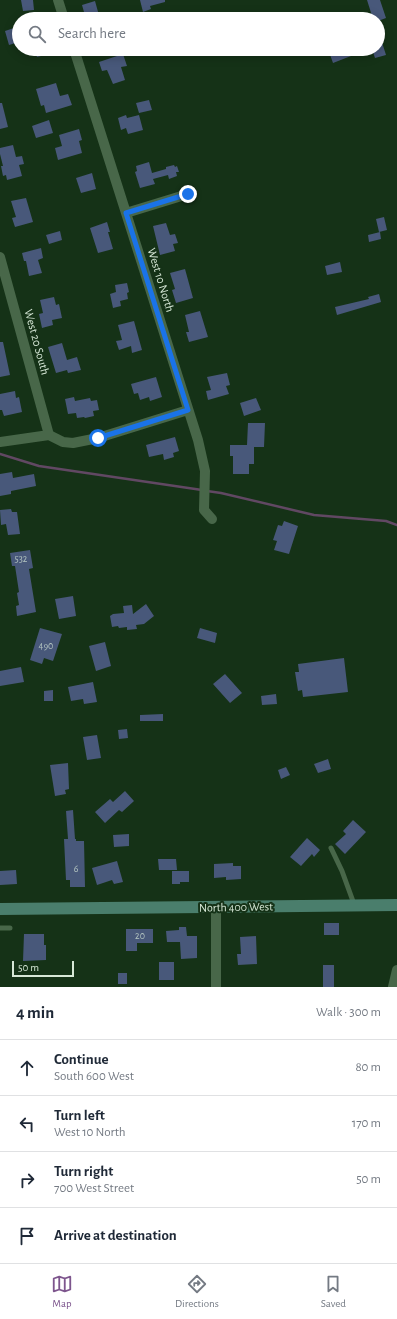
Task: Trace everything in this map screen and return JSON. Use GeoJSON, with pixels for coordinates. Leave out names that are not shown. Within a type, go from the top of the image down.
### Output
{"type":"FeatureCollection","features":[{"type":"Feature","properties":{"kind":"street"},"geometry":{"type":"LineString","coordinates":[[58,0],[62,12]]}},
{"type":"Feature","properties":{"kind":"street","name":"West 10 North"},"geometry":{"type":"LineString","coordinates":[[76,56],[198,440],[205,471],[204,510],[212,519]]}},
{"type":"Feature","properties":{"kind":"street"},"geometry":{"type":"LineString","coordinates":[[126,213],[188,194]]}},
{"type":"Feature","properties":{"kind":"street","name":"West 20 South"},"geometry":{"type":"LineString","coordinates":[[0,257],[49,435]]}},
{"type":"Feature","properties":{"kind":"street"},"geometry":{"type":"LineString","coordinates":[[0,442],[49,435],[63,442],[73,443],[98,438],[188,410]]}},
{"type":"Feature","properties":{"kind":"street","name":"North 400 West"},"geometry":{"type":"LineString","coordinates":[[0,909],[397,904]]}},
{"type":"Feature","properties":{"kind":"street"},"geometry":{"type":"LineString","coordinates":[[216,907],[216,987]]}},
{"type":"Feature","properties":{"kind":"street"},"geometry":{"type":"LineString","coordinates":[[393,987],[397,970]]}},
{"type":"Feature","properties":{"kind":"lane"},"geometry":{"type":"LineString","coordinates":[[331,848],[342,872],[354,905]]}},
{"type":"Feature","properties":{"kind":"lane"},"geometry":{"type":"LineString","coordinates":[[0,928],[10,928]]}},
{"type":"Feature","properties":{"kind":"building"},"geometry":{"type":"Polygon","coordinates":[[[21,0],[33,0],[34,10],[23,11],[21,0]]]}},
{"type":"Feature","properties":{"kind":"building"},"geometry":{"type":"Polygon","coordinates":[[[140,0],[165,0],[165,2],[150,6],[151,9],[143,12],[140,0]]]}},
{"type":"Feature","properties":{"kind":"building"},"geometry":{"type":"Polygon","coordinates":[[[367,0],[380,0],[384,12],[371,12],[367,0]]]}},
{"type":"Feature","properties":{"kind":"building"},"geometry":{"type":"Polygon","coordinates":[[[95,1],[98,12],[84,12],[82,5],[95,1]]]}},
{"type":"Feature","properties":{"kind":"building"},"geometry":{"type":"Polygon","coordinates":[[[12,29],[12,44],[9,45],[5,31],[12,29]]]}},
{"type":"Feature","properties":{"kind":"building"},"geometry":{"type":"Polygon","coordinates":[[[117,56],[124,56],[127,66],[121,67],[125,80],[113,84],[107,70],[102,71],[99,62],[117,56]]]}},
{"type":"Feature","properties":{"kind":"building"},"geometry":{"type":"Polygon","coordinates":[[[330,56],[351,56],[333,63],[330,56]]]}},
{"type":"Feature","properties":{"kind":"building"},"geometry":{"type":"Polygon","coordinates":[[[56,83],[60,96],[68,94],[72,105],[46,113],[44,105],[41,106],[36,89],[56,83]]]}},
{"type":"Feature","properties":{"kind":"building"},"geometry":{"type":"Polygon","coordinates":[[[149,100],[152,110],[139,113],[136,103],[149,100]]]}},
{"type":"Feature","properties":{"kind":"building"},"geometry":{"type":"Polygon","coordinates":[[[0,103],[2,103],[8,127],[0,129],[0,103]]]}},
{"type":"Feature","properties":{"kind":"building"},"geometry":{"type":"Polygon","coordinates":[[[126,115],[127,118],[139,115],[143,130],[128,134],[126,128],[121,130],[118,118],[126,115]]]}},
{"type":"Feature","properties":{"kind":"building"},"geometry":{"type":"Polygon","coordinates":[[[49,120],[53,133],[36,138],[32,126],[49,120]]]}},
{"type":"Feature","properties":{"kind":"building"},"geometry":{"type":"Polygon","coordinates":[[[79,129],[82,140],[79,141],[82,153],[58,160],[55,148],[62,146],[59,135],[79,129]]]}},
{"type":"Feature","properties":{"kind":"building"},"geometry":{"type":"Polygon","coordinates":[[[13,145],[16,157],[22,156],[24,164],[19,165],[22,176],[7,180],[6,175],[3,176],[0,148],[13,145]]]}},
{"type":"Feature","properties":{"kind":"building"},"geometry":{"type":"Polygon","coordinates":[[[149,162],[152,173],[174,165],[175,167],[177,166],[179,172],[176,172],[177,176],[169,179],[168,175],[153,179],[155,184],[140,188],[135,172],[137,171],[136,166],[149,162]]]}},
{"type":"Feature","properties":{"kind":"building"},"geometry":{"type":"Polygon","coordinates":[[[92,173],[96,189],[81,193],[76,178],[92,173]]]}},
{"type":"Feature","properties":{"kind":"building"},"geometry":{"type":"Polygon","coordinates":[[[26,198],[33,222],[15,227],[12,218],[16,217],[11,201],[26,198]]]}},
{"type":"Feature","properties":{"kind":"building"},"geometry":{"type":"Polygon","coordinates":[[[384,217],[387,230],[379,232],[376,219],[384,217]]]}},
{"type":"Feature","properties":{"kind":"building"},"geometry":{"type":"Polygon","coordinates":[[[107,222],[113,249],[98,253],[90,228],[107,222]]]}},
{"type":"Feature","properties":{"kind":"building"},"geometry":{"type":"Polygon","coordinates":[[[166,223],[170,235],[175,234],[178,243],[173,244],[175,251],[160,255],[153,226],[166,223]]]}},
{"type":"Feature","properties":{"kind":"building"},"geometry":{"type":"Polygon","coordinates":[[[60,231],[62,240],[49,244],[46,235],[60,231]]]}},
{"type":"Feature","properties":{"kind":"building"},"geometry":{"type":"Polygon","coordinates":[[[380,232],[381,239],[369,242],[368,235],[380,232]]]}},
{"type":"Feature","properties":{"kind":"building"},"geometry":{"type":"Polygon","coordinates":[[[41,248],[43,258],[38,260],[42,273],[29,276],[26,261],[24,261],[22,253],[41,248]]]}},
{"type":"Feature","properties":{"kind":"building"},"geometry":{"type":"Polygon","coordinates":[[[340,262],[342,272],[327,275],[325,266],[340,262]]]}},
{"type":"Feature","properties":{"kind":"building"},"geometry":{"type":"Polygon","coordinates":[[[185,269],[193,298],[176,303],[172,290],[175,289],[170,273],[185,269]]]}},
{"type":"Feature","properties":{"kind":"building"},"geometry":{"type":"Polygon","coordinates":[[[127,283],[129,292],[127,293],[128,299],[120,301],[121,306],[113,308],[110,294],[116,292],[115,285],[127,283]]]}},
{"type":"Feature","properties":{"kind":"building"},"geometry":{"type":"Polygon","coordinates":[[[379,294],[381,302],[337,315],[335,307],[369,299],[368,297],[379,294]]]}},
{"type":"Feature","properties":{"kind":"building"},"geometry":{"type":"Polygon","coordinates":[[[54,297],[56,305],[59,304],[62,318],[52,320],[53,325],[42,328],[39,314],[43,313],[40,300],[54,297]]]}},
{"type":"Feature","properties":{"kind":"building"},"geometry":{"type":"Polygon","coordinates":[[[200,311],[208,337],[189,342],[186,332],[189,332],[185,315],[200,311]]]}},
{"type":"Feature","properties":{"kind":"building"},"geometry":{"type":"Polygon","coordinates":[[[134,321],[142,350],[132,353],[131,346],[119,350],[116,341],[122,340],[118,325],[134,321]]]}},
{"type":"Feature","properties":{"kind":"building"},"geometry":{"type":"Polygon","coordinates":[[[0,342],[3,342],[10,375],[0,377],[0,342]]]}},
{"type":"Feature","properties":{"kind":"building"},"geometry":{"type":"Polygon","coordinates":[[[62,343],[67,360],[77,357],[81,370],[68,373],[67,370],[56,373],[48,347],[62,343]]]}},
{"type":"Feature","properties":{"kind":"building"},"geometry":{"type":"Polygon","coordinates":[[[227,373],[230,385],[226,386],[229,394],[208,400],[206,391],[211,390],[207,377],[227,373]]]}},
{"type":"Feature","properties":{"kind":"building"},"geometry":{"type":"Polygon","coordinates":[[[156,377],[162,397],[150,401],[149,397],[140,400],[138,393],[134,394],[131,384],[156,377]]]}},
{"type":"Feature","properties":{"kind":"building"},"geometry":{"type":"Polygon","coordinates":[[[15,391],[16,398],[19,397],[22,412],[4,416],[2,410],[0,410],[0,394],[15,391]]]}},
{"type":"Feature","properties":{"kind":"building"},"geometry":{"type":"Polygon","coordinates":[[[74,397],[75,401],[90,398],[91,401],[97,400],[99,410],[93,411],[94,416],[85,418],[77,418],[76,413],[68,414],[65,399],[74,397]]]}},
{"type":"Feature","properties":{"kind":"building"},"geometry":{"type":"Polygon","coordinates":[[[256,398],[261,410],[244,416],[240,403],[256,398]]]}},
{"type":"Feature","properties":{"kind":"building"},"geometry":{"type":"Polygon","coordinates":[[[248,423],[265,423],[264,447],[254,447],[254,464],[249,464],[249,474],[233,474],[233,456],[230,456],[230,445],[247,445],[248,423]]]}},
{"type":"Feature","properties":{"kind":"building"},"geometry":{"type":"Polygon","coordinates":[[[175,437],[179,451],[173,453],[174,457],[164,460],[163,454],[149,457],[146,445],[175,437]]]}},
{"type":"Feature","properties":{"kind":"building"},"geometry":{"type":"Polygon","coordinates":[[[12,472],[13,478],[34,474],[36,486],[11,491],[11,494],[0,496],[0,474],[12,472]]]}},
{"type":"Feature","properties":{"kind":"building"},"geometry":{"type":"Polygon","coordinates":[[[11,509],[12,512],[17,512],[20,534],[8,535],[6,524],[1,525],[0,510],[11,509]]]}},
{"type":"Feature","properties":{"kind":"building"},"geometry":{"type":"Polygon","coordinates":[[[284,521],[298,526],[289,554],[274,550],[277,541],[273,540],[278,525],[282,526],[284,521]]]}},
{"type":"Feature","properties":{"kind":"building"},"geometry":{"type":"Polygon","coordinates":[[[30,550],[33,568],[29,569],[36,612],[17,616],[16,606],[19,605],[17,593],[19,592],[15,566],[12,566],[10,553],[30,550]]]}},
{"type":"Feature","properties":{"kind":"building"},"geometry":{"type":"Polygon","coordinates":[[[73,596],[76,616],[59,619],[55,599],[73,596]]]}},
{"type":"Feature","properties":{"kind":"building"},"geometry":{"type":"Polygon","coordinates":[[[146,604],[154,616],[144,624],[136,625],[137,629],[127,630],[127,627],[112,627],[110,616],[113,614],[124,613],[123,606],[132,605],[133,614],[146,604]]]}},
{"type":"Feature","properties":{"kind":"building"},"geometry":{"type":"Polygon","coordinates":[[[40,628],[62,634],[53,661],[44,658],[42,664],[30,660],[40,628]]]}},
{"type":"Feature","properties":{"kind":"building"},"geometry":{"type":"Polygon","coordinates":[[[200,628],[217,633],[215,643],[197,638],[200,628]]]}},
{"type":"Feature","properties":{"kind":"building"},"geometry":{"type":"Polygon","coordinates":[[[105,642],[111,666],[96,671],[89,646],[105,642]]]}},
{"type":"Feature","properties":{"kind":"building"},"geometry":{"type":"Polygon","coordinates":[[[344,658],[348,692],[303,697],[302,690],[298,691],[295,672],[299,672],[298,664],[344,658]]]}},
{"type":"Feature","properties":{"kind":"building"},"geometry":{"type":"Polygon","coordinates":[[[21,667],[24,682],[0,686],[0,671],[21,667]]]}},
{"type":"Feature","properties":{"kind":"building"},"geometry":{"type":"Polygon","coordinates":[[[225,674],[242,693],[230,703],[213,684],[225,674]]]}},
{"type":"Feature","properties":{"kind":"building"},"geometry":{"type":"Polygon","coordinates":[[[93,682],[97,702],[84,704],[83,699],[71,701],[68,687],[93,682]]]}},
{"type":"Feature","properties":{"kind":"building"},"geometry":{"type":"Polygon","coordinates":[[[53,690],[53,701],[44,701],[44,691],[53,690]]]}},
{"type":"Feature","properties":{"kind":"building"},"geometry":{"type":"Polygon","coordinates":[[[276,694],[277,704],[262,705],[261,696],[276,694]]]}},
{"type":"Feature","properties":{"kind":"building"},"geometry":{"type":"Polygon","coordinates":[[[163,714],[163,721],[140,721],[140,715],[163,714]]]}},
{"type":"Feature","properties":{"kind":"building"},"geometry":{"type":"Polygon","coordinates":[[[127,729],[128,738],[119,739],[118,730],[127,729]]]}},
{"type":"Feature","properties":{"kind":"building"},"geometry":{"type":"Polygon","coordinates":[[[97,735],[101,758],[87,760],[83,737],[97,735]]]}},
{"type":"Feature","properties":{"kind":"building"},"geometry":{"type":"Polygon","coordinates":[[[328,759],[331,769],[318,773],[314,764],[328,759]]]}},
{"type":"Feature","properties":{"kind":"building"},"geometry":{"type":"Polygon","coordinates":[[[68,763],[69,789],[65,790],[66,794],[55,796],[50,765],[68,763]]]}},
{"type":"Feature","properties":{"kind":"building"},"geometry":{"type":"Polygon","coordinates":[[[286,767],[290,775],[281,779],[278,770],[286,767]]]}},
{"type":"Feature","properties":{"kind":"building"},"geometry":{"type":"Polygon","coordinates":[[[125,791],[134,801],[122,812],[119,810],[105,823],[95,812],[110,799],[113,802],[125,791]]]}},
{"type":"Feature","properties":{"kind":"building"},"geometry":{"type":"Polygon","coordinates":[[[73,810],[75,839],[76,841],[84,841],[85,887],[70,887],[70,880],[66,880],[64,839],[68,839],[66,811],[73,810]]]}},
{"type":"Feature","properties":{"kind":"building"},"geometry":{"type":"Polygon","coordinates":[[[353,820],[366,832],[345,854],[335,844],[346,834],[343,831],[353,820]]]}},
{"type":"Feature","properties":{"kind":"building"},"geometry":{"type":"Polygon","coordinates":[[[129,834],[129,846],[114,847],[113,835],[129,834]]]}},
{"type":"Feature","properties":{"kind":"building"},"geometry":{"type":"Polygon","coordinates":[[[307,838],[320,850],[314,857],[312,854],[301,866],[290,857],[307,838]]]}},
{"type":"Feature","properties":{"kind":"building"},"geometry":{"type":"Polygon","coordinates":[[[158,859],[176,859],[177,870],[159,870],[158,859]]]}},
{"type":"Feature","properties":{"kind":"building"},"geometry":{"type":"Polygon","coordinates":[[[117,861],[123,882],[114,884],[112,880],[97,885],[92,868],[117,861]]]}},
{"type":"Feature","properties":{"kind":"building"},"geometry":{"type":"Polygon","coordinates":[[[233,863],[233,866],[241,866],[241,879],[226,880],[226,877],[214,878],[214,864],[233,863]]]}},
{"type":"Feature","properties":{"kind":"building"},"geometry":{"type":"Polygon","coordinates":[[[16,870],[17,884],[0,885],[0,871],[16,870]]]}},
{"type":"Feature","properties":{"kind":"building"},"geometry":{"type":"Polygon","coordinates":[[[172,871],[189,871],[189,882],[172,884],[172,871]]]}},
{"type":"Feature","properties":{"kind":"building"},"geometry":{"type":"Polygon","coordinates":[[[324,923],[339,923],[339,935],[324,935],[324,923]]]}},
{"type":"Feature","properties":{"kind":"building"},"geometry":{"type":"Polygon","coordinates":[[[179,927],[186,927],[187,936],[197,936],[197,958],[181,959],[180,942],[167,942],[166,931],[179,930],[179,927]]]}},
{"type":"Feature","properties":{"kind":"building"},"geometry":{"type":"Polygon","coordinates":[[[126,929],[153,929],[153,943],[137,943],[137,951],[126,951],[126,929]]]}},
{"type":"Feature","properties":{"kind":"building"},"geometry":{"type":"Polygon","coordinates":[[[24,934],[44,934],[46,960],[23,961],[24,934]]]}},
{"type":"Feature","properties":{"kind":"building"},"geometry":{"type":"Polygon","coordinates":[[[256,936],[257,964],[238,965],[237,954],[241,954],[240,937],[256,936]]]}},
{"type":"Feature","properties":{"kind":"building"},"geometry":{"type":"Polygon","coordinates":[[[159,962],[174,962],[174,980],[159,980],[159,962]]]}},
{"type":"Feature","properties":{"kind":"building"},"geometry":{"type":"Polygon","coordinates":[[[323,965],[334,965],[334,987],[323,987],[323,965]]]}},
{"type":"Feature","properties":{"kind":"building"},"geometry":{"type":"Polygon","coordinates":[[[118,973],[127,973],[127,984],[118,984],[118,973]]]}},
{"type":"Feature","properties":{"kind":"waterway"},"geometry":{"type":"LineString","coordinates":[[0,454],[39,466],[202,490]]}},
{"type":"Feature","properties":{"kind":"waterway"},"geometry":{"type":"LineString","coordinates":[[207,491],[314,515],[386,521],[397,525]]}},
{"type":"Feature","properties":{"kind":"route"},"geometry":{"type":"LineString","coordinates":[[98,438],[188,410],[126,213],[188,194]]}}]}
